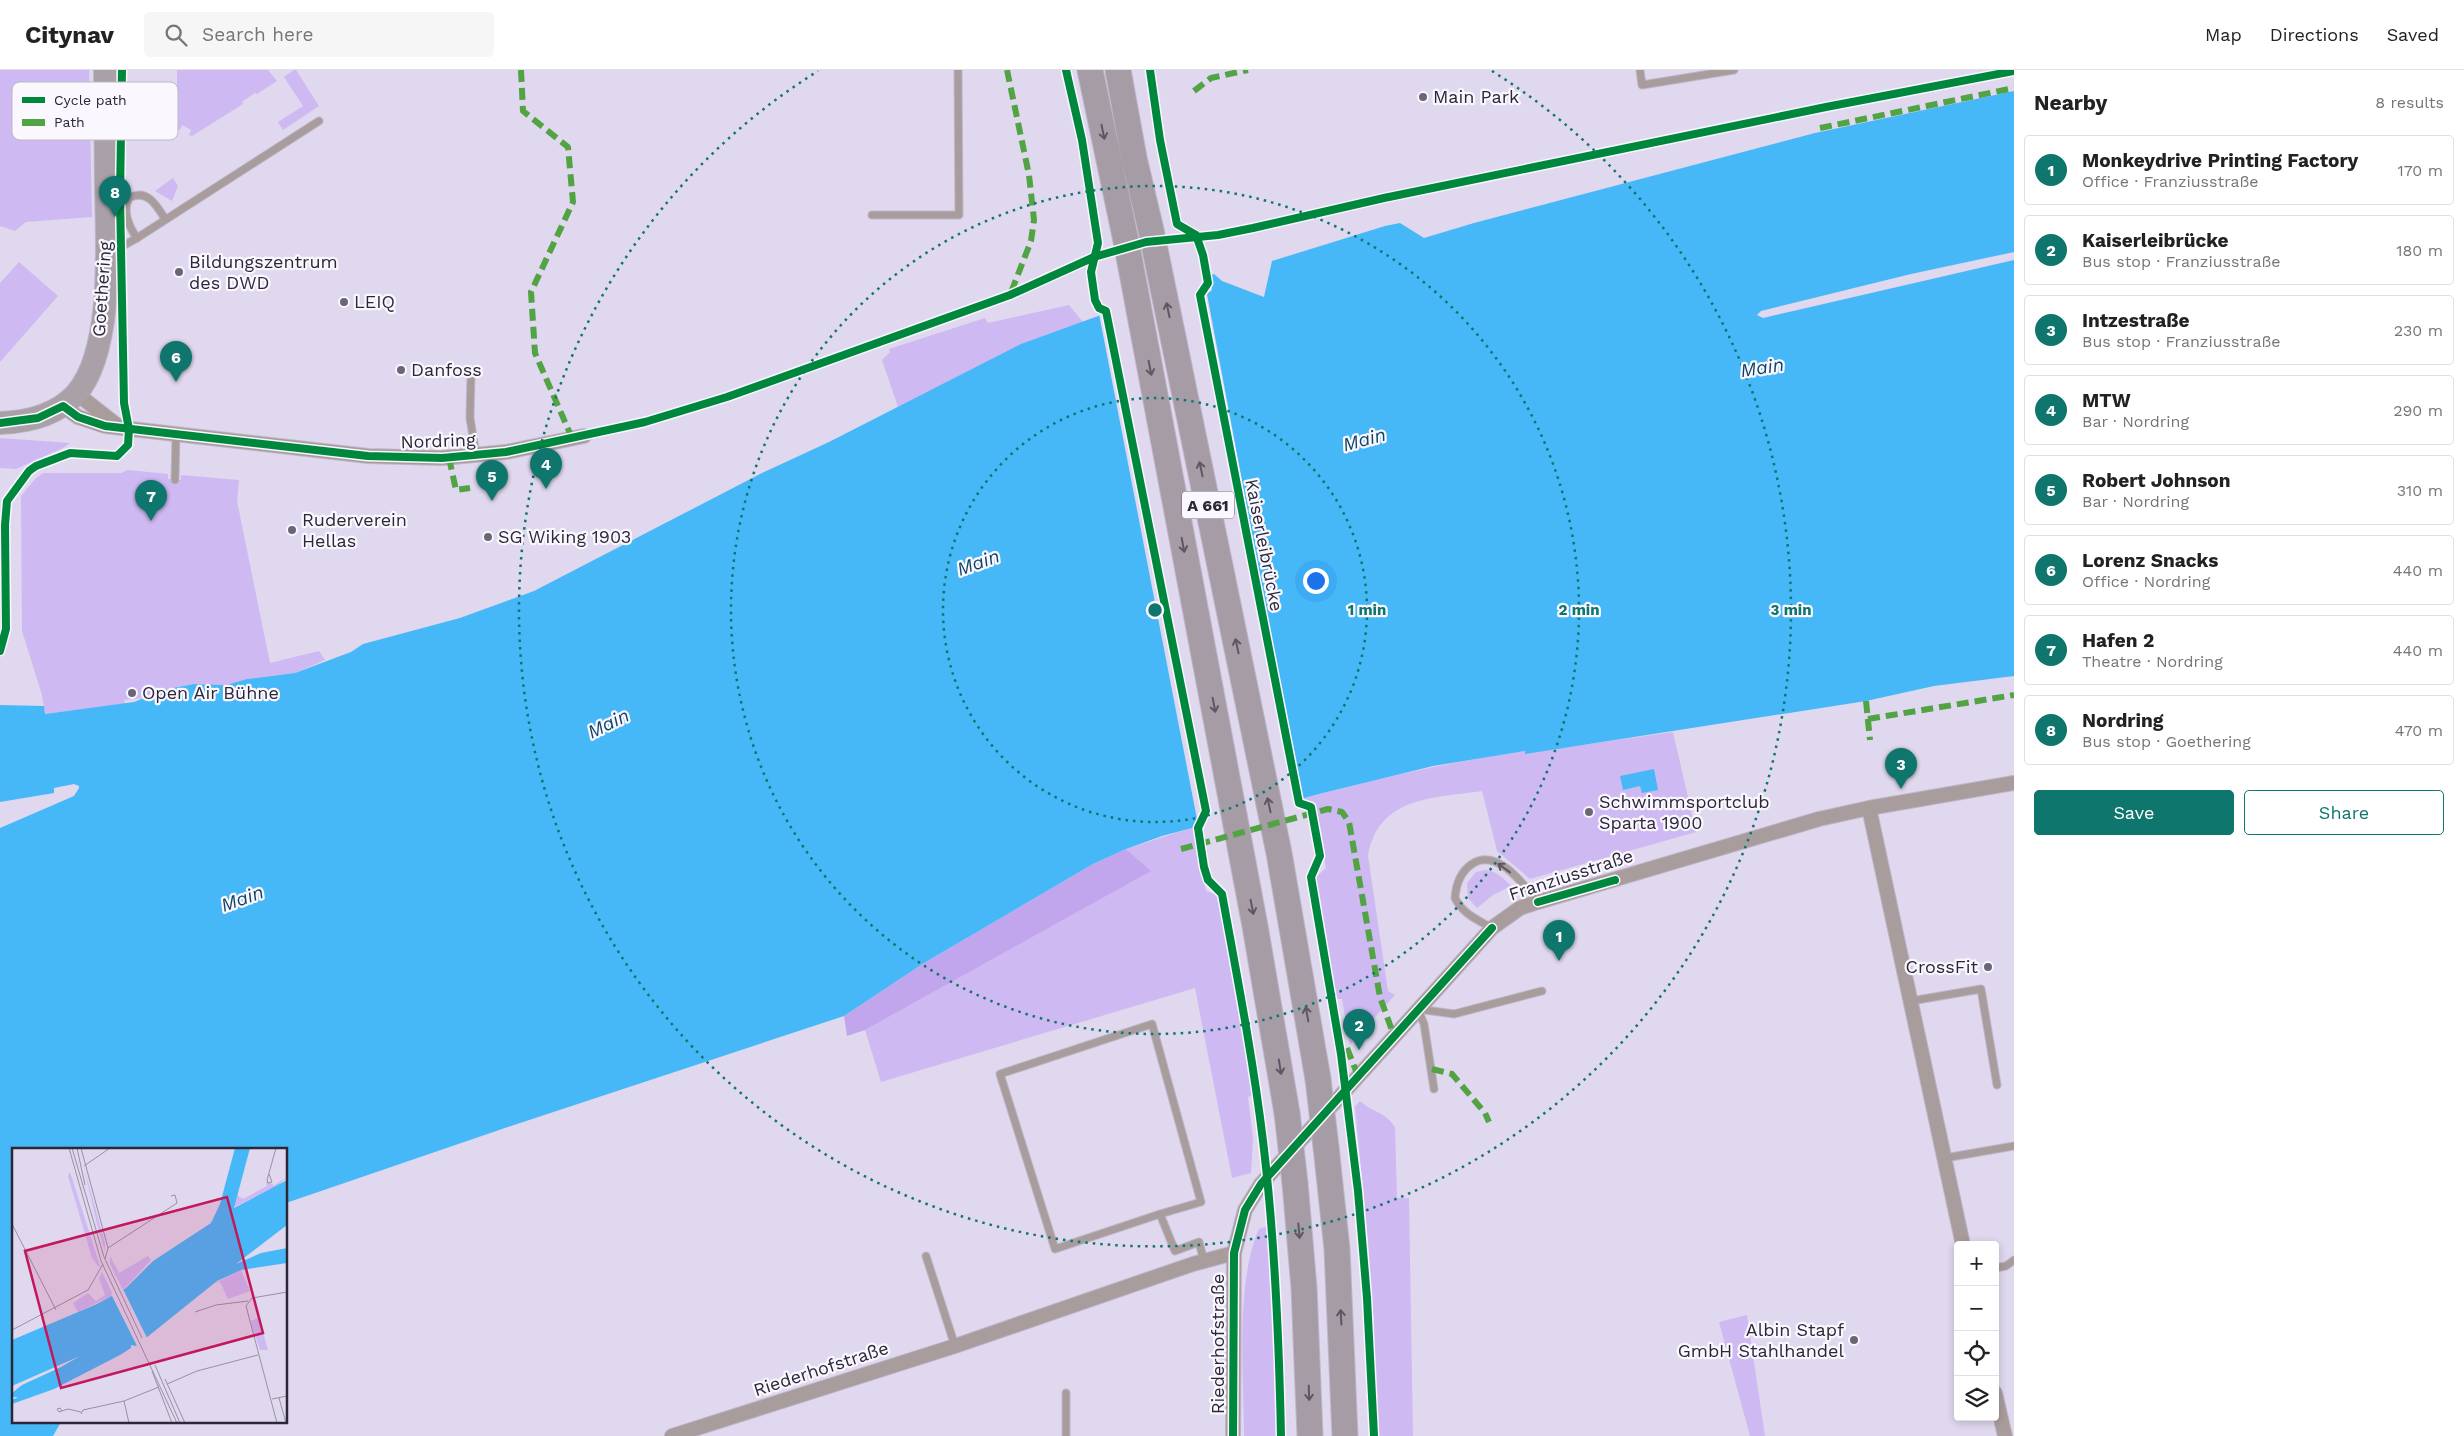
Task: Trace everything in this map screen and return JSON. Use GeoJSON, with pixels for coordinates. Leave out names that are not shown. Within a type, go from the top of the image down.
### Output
{"type":"FeatureCollection","features":[{"type":"Feature","properties":{"kind":"highway","name":"A 661"},"geometry":{"type":"LineString","coordinates":[[1118,70],[1134,158],[1151,230],[1279,853],[1318,1079],[1337,1250],[1345,1436]]}},
{"type":"Feature","properties":{"kind":"highway","name":"A 661"},"geometry":{"type":"LineString","coordinates":[[1134,70],[1134,158]]}},
{"type":"Feature","properties":{"kind":"highway","name":"A 661"},"geometry":{"type":"LineString","coordinates":[[1090,75],[1126,241],[1271,1013],[1287,1113],[1295,1183],[1304,1288],[1310,1436]]}},
{"type":"Feature","properties":{"kind":"main road","name":"Goethering"},"geometry":{"type":"LineString","coordinates":[[70,400],[92,365],[99,343],[106,294],[106,140]]}},
{"type":"Feature","properties":{"kind":"main road"},"geometry":{"type":"LineString","coordinates":[[0,424],[38,418],[70,400]]}},
{"type":"Feature","properties":{"kind":"street","name":"Nordring"},"geometry":{"type":"LineString","coordinates":[[70,400],[72,414],[90,422],[121,428],[368,456],[442,458],[476,455],[506,452],[584,436]]}},
{"type":"Feature","properties":{"kind":"street","name":"Franziusstraße"},"geometry":{"type":"LineString","coordinates":[[1234,1253],[1245,1210],[1261,1184],[1492,928],[1520,908],[1784,829],[1869,808],[2014,784]]}},
{"type":"Feature","properties":{"kind":"street"},"geometry":{"type":"LineString","coordinates":[[1869,808],[1962,1241]]}},
{"type":"Feature","properties":{"kind":"street","name":"Riederhofstraße"},"geometry":{"type":"LineString","coordinates":[[672,1436],[955,1346],[1204,1261],[1234,1253],[1232,1436]]}},
{"type":"Feature","properties":{"kind":"street"},"geometry":{"type":"LineString","coordinates":[[1999,1410],[2005,1436]]}},
{"type":"Feature","properties":{"kind":"lane"},"geometry":{"type":"LineString","coordinates":[[872,215],[960,215],[958,70]]}},
{"type":"Feature","properties":{"kind":"lane"},"geometry":{"type":"LineString","coordinates":[[1640,70],[1642,85],[1734,70]]}},
{"type":"Feature","properties":{"kind":"lane"},"geometry":{"type":"LineString","coordinates":[[107,247],[121,247],[137,238],[319,121]]}},
{"type":"Feature","properties":{"kind":"lane"},"geometry":{"type":"LineString","coordinates":[[137,238],[128,224],[126,208],[129,198],[138,195],[149,198],[165,219]]}},
{"type":"Feature","properties":{"kind":"lane"},"geometry":{"type":"LineString","coordinates":[[471,375],[470,418],[476,455]]}},
{"type":"Feature","properties":{"kind":"lane"},"geometry":{"type":"LineString","coordinates":[[175,480],[176,434]]}},
{"type":"Feature","properties":{"kind":"lane"},"geometry":{"type":"LineString","coordinates":[[1492,928],[1467,914],[1459,907],[1455,898],[1461,875],[1475,862],[1485,860],[1504,867],[1538,902]]}},
{"type":"Feature","properties":{"kind":"lane"},"geometry":{"type":"LineString","coordinates":[[1911,1000],[1980,989],[1997,1085]]}},
{"type":"Feature","properties":{"kind":"lane"},"geometry":{"type":"LineString","coordinates":[[1434,1089],[1424,1024],[1418,1009],[1454,1014],[1542,991]]}},
{"type":"Feature","properties":{"kind":"lane"},"geometry":{"type":"LineString","coordinates":[[1152,1024],[1201,1202],[1160,1214],[1055,1249],[1000,1074],[1152,1024]]}},
{"type":"Feature","properties":{"kind":"lane"},"geometry":{"type":"LineString","coordinates":[[1944,1158],[2014,1146]]}},
{"type":"Feature","properties":{"kind":"lane"},"geometry":{"type":"LineString","coordinates":[[1160,1214],[1175,1251],[1199,1242],[1204,1261]]}},
{"type":"Feature","properties":{"kind":"lane"},"geometry":{"type":"LineString","coordinates":[[926,1256],[955,1346]]}},
{"type":"Feature","properties":{"kind":"lane"},"geometry":{"type":"LineString","coordinates":[[1999,1267],[2006,1266],[2014,1260]]}},
{"type":"Feature","properties":{"kind":"lane"},"geometry":{"type":"LineString","coordinates":[[1066,1393],[1066,1436]]}},
{"type":"Feature","properties":{"kind":"shaded area"},"geometry":{"type":"Polygon","coordinates":[[[0,70],[89,70],[89,82],[12,82],[12,140],[90,140],[92,217],[26,222],[15,231],[0,226],[0,70]]]}},
{"type":"Feature","properties":{"kind":"shaded area"},"geometry":{"type":"Polygon","coordinates":[[[177,70],[268,70],[277,81],[257,94],[255,93],[242,102],[243,104],[192,136],[189,135],[191,130],[182,125],[180,130],[178,129],[177,70]]]}},
{"type":"Feature","properties":{"kind":"shaded area"},"geometry":{"type":"Polygon","coordinates":[[[296,70],[319,106],[283,130],[278,122],[303,106],[284,77],[296,70]]]}},
{"type":"Feature","properties":{"kind":"shaded area"},"geometry":{"type":"Polygon","coordinates":[[[173,178],[178,186],[172,201],[155,191],[173,178]]]}},
{"type":"Feature","properties":{"kind":"shaded area"},"geometry":{"type":"Polygon","coordinates":[[[19,262],[58,296],[0,362],[0,283],[19,262]]]}},
{"type":"Feature","properties":{"kind":"shaded area"},"geometry":{"type":"Polygon","coordinates":[[[1069,305],[1083,322],[1021,345],[898,407],[882,360],[890,352],[889,349],[985,318],[988,323],[1069,305]]]}},
{"type":"Feature","properties":{"kind":"shaded area"},"geometry":{"type":"Polygon","coordinates":[[[0,438],[70,443],[16,469],[0,468],[0,438]]]}},
{"type":"Feature","properties":{"kind":"shaded area"},"geometry":{"type":"Polygon","coordinates":[[[128,470],[168,474],[168,479],[181,480],[181,475],[239,480],[237,501],[270,663],[319,651],[325,660],[295,673],[247,679],[226,685],[194,684],[167,689],[144,698],[124,700],[125,704],[45,714],[42,695],[22,631],[21,496],[35,479],[43,473],[121,473],[128,470]]]}},
{"type":"Feature","properties":{"kind":"shaded area"},"geometry":{"type":"Polygon","coordinates":[[[1673,732],[1696,832],[1530,879],[1497,851],[1482,791],[1427,799],[1410,804],[1395,811],[1383,822],[1374,837],[1368,856],[1388,991],[1395,995],[1350,1045],[1342,999],[1338,999],[1335,994],[1315,878],[1326,868],[1313,805],[1301,799],[1384,778],[1468,760],[1673,732]]]}},
{"type":"Feature","properties":{"kind":"shaded area"},"geometry":{"type":"Polygon","coordinates":[[[1194,827],[1206,891],[1220,896],[1254,1095],[1248,1097],[1253,1138],[1251,1173],[1232,1178],[1195,988],[881,1082],[865,1030],[1150,871],[1126,849],[1194,827]]]}},
{"type":"Feature","properties":{"kind":"shaded area"},"geometry":{"type":"Polygon","coordinates":[[[1126,849],[1151,871],[865,1030],[847,1036],[844,1016],[924,963],[1093,864],[1126,849]]]}},
{"type":"Feature","properties":{"kind":"shaded area"},"geometry":{"type":"Polygon","coordinates":[[[1485,870],[1496,873],[1511,886],[1493,895],[1477,908],[1468,898],[1467,883],[1476,872],[1485,870]]]}},
{"type":"Feature","properties":{"kind":"shaded area"},"geometry":{"type":"Polygon","coordinates":[[[1360,1101],[1382,1114],[1395,1127],[1397,1198],[1409,1198],[1413,1436],[1378,1436],[1368,1241],[1355,1107],[1360,1101]]]}},
{"type":"Feature","properties":{"kind":"shaded area"},"geometry":{"type":"Polygon","coordinates":[[[1268,1226],[1279,1436],[1244,1436],[1242,1330],[1244,1302],[1251,1251],[1259,1229],[1268,1226]]]}},
{"type":"Feature","properties":{"kind":"shaded area"},"geometry":{"type":"Polygon","coordinates":[[[1747,1315],[1765,1436],[1750,1436],[1719,1322],[1747,1315]]]}},
{"type":"Feature","properties":{"kind":"water","name":"Main"},"geometry":{"type":"Polygon","coordinates":[[[2014,91],[2014,252],[1911,274],[1761,311],[1757,315],[1763,318],[2014,260],[2014,676],[1934,686],[1866,701],[1525,754],[1525,751],[1433,766],[1162,836],[1093,864],[924,963],[844,1016],[505,1128],[288,1202],[288,1148],[12,1148],[12,1424],[60,1424],[53,1436],[0,1436],[0,828],[74,796],[79,786],[74,784],[54,788],[54,793],[0,802],[0,705],[44,706],[45,714],[134,702],[167,689],[194,684],[226,685],[247,679],[295,673],[351,652],[363,644],[460,618],[534,591],[762,473],[829,442],[1021,344],[1214,274],[1222,281],[1264,297],[1272,261],[1385,226],[1400,223],[1424,238],[1474,223],[1815,133],[2014,91]]]}},
{"type":"Feature","properties":{"kind":"water"},"geometry":{"type":"Polygon","coordinates":[[[1654,769],[1658,790],[1642,793],[1640,786],[1623,790],[1620,776],[1654,769]]]}},
{"type":"Feature","properties":{"kind":"pier"},"geometry":{"type":"Polygon","coordinates":[[[1209,273],[1212,290],[1207,294],[1302,801],[1194,830],[1197,819],[1099,314],[1209,273]]]}},
{"type":"Feature","properties":{"kind":"marked path"},"geometry":{"type":"LineString","coordinates":[[521,70],[523,111],[568,147],[573,202],[531,292],[535,353],[572,438]]}},
{"type":"Feature","properties":{"kind":"marked path"},"geometry":{"type":"LineString","coordinates":[[1007,70],[1029,175],[1034,220],[1031,241],[1010,295]]}},
{"type":"Feature","properties":{"kind":"marked path"},"geometry":{"type":"LineString","coordinates":[[1194,91],[1211,78],[1248,70]]}},
{"type":"Feature","properties":{"kind":"marked path"},"geometry":{"type":"LineString","coordinates":[[1820,128],[2014,88]]}},
{"type":"Feature","properties":{"kind":"marked path"},"geometry":{"type":"LineString","coordinates":[[449,458],[456,490],[470,488]]}},
{"type":"Feature","properties":{"kind":"marked path"},"geometry":{"type":"LineString","coordinates":[[1868,719],[2014,695]]}},
{"type":"Feature","properties":{"kind":"marked path"},"geometry":{"type":"LineString","coordinates":[[1866,701],[1870,740]]}},
{"type":"Feature","properties":{"kind":"marked path"},"geometry":{"type":"LineString","coordinates":[[1181,849],[1328,809],[1342,812],[1349,822],[1380,997],[1394,1036]]}},
{"type":"Feature","properties":{"kind":"marked path"},"geometry":{"type":"LineString","coordinates":[[1347,1048],[1358,1076]]}},
{"type":"Feature","properties":{"kind":"marked path"},"geometry":{"type":"LineString","coordinates":[[1432,1069],[1452,1074],[1485,1113],[1489,1122]]}},
{"type":"Feature","properties":{"kind":"cycle path"},"geometry":{"type":"LineString","coordinates":[[122,70],[122,82]]}},
{"type":"Feature","properties":{"kind":"cycle path"},"geometry":{"type":"LineString","coordinates":[[1066,70],[1082,140],[1098,243],[1091,272],[1095,300],[1099,308],[1106,311],[1206,811],[1198,828],[1204,867],[1208,880],[1222,894],[1254,1079],[1263,1141],[1273,1252],[1278,1325],[1281,1436]]}},
{"type":"Feature","properties":{"kind":"cycle path","name":"Kaiserleibrücke"},"geometry":{"type":"LineString","coordinates":[[1150,70],[1160,140],[1177,224],[1196,235],[1203,255],[1208,283],[1200,295],[1299,803],[1311,807],[1320,856],[1311,877],[1341,1054],[1358,1191],[1367,1298],[1374,1436]]}},
{"type":"Feature","properties":{"kind":"cycle path"},"geometry":{"type":"LineString","coordinates":[[0,423],[38,418],[63,406],[78,417],[105,426],[368,456],[442,458],[506,452],[645,422],[727,397],[1010,295],[1094,257],[1146,242],[1218,235],[1384,198],[1826,107],[2014,71]]}},
{"type":"Feature","properties":{"kind":"cycle path"},"geometry":{"type":"LineString","coordinates":[[0,651],[6,629],[5,525],[7,501],[29,471],[36,466],[70,453],[117,456],[128,445],[129,429],[124,403],[120,197],[121,140]]}},
{"type":"Feature","properties":{"kind":"cycle path"},"geometry":{"type":"LineString","coordinates":[[1538,902],[1615,880]]}},
{"type":"Feature","properties":{"kind":"cycle path"},"geometry":{"type":"LineString","coordinates":[[1233,1436],[1234,1253],[1245,1210],[1261,1184],[1492,928]]}},
{"type":"Feature","properties":{"kind":"place","name":"Main Park"},"geometry":{"type":"Point","coordinates":[1423,97]}},
{"type":"Feature","properties":{"kind":"place","name":"Nordring"},"geometry":{"type":"Point","coordinates":[115,217]}},
{"type":"Feature","properties":{"kind":"place","name":"Bildungszentrum des DWD"},"geometry":{"type":"Point","coordinates":[179,272]}},
{"type":"Feature","properties":{"kind":"place","name":"LEIQ"},"geometry":{"type":"Point","coordinates":[344,302]}},
{"type":"Feature","properties":{"kind":"place","name":"Danfoss"},"geometry":{"type":"Point","coordinates":[401,370]}},
{"type":"Feature","properties":{"kind":"place","name":"Lorenz Snacks"},"geometry":{"type":"Point","coordinates":[176,382]}},
{"type":"Feature","properties":{"kind":"place","name":"MTW"},"geometry":{"type":"Point","coordinates":[546,489]}},
{"type":"Feature","properties":{"kind":"place","name":"Robert Johnson"},"geometry":{"type":"Point","coordinates":[492,501]}},
{"type":"Feature","properties":{"kind":"place","name":"Hafen 2"},"geometry":{"type":"Point","coordinates":[151,521]}},
{"type":"Feature","properties":{"kind":"place","name":"Ruderverein Hellas"},"geometry":{"type":"Point","coordinates":[292,530]}},
{"type":"Feature","properties":{"kind":"place","name":"SG Wiking 1903"},"geometry":{"type":"Point","coordinates":[488,537]}},
{"type":"Feature","properties":{"kind":"place","name":"Open Air Bühne"},"geometry":{"type":"Point","coordinates":[132,693]}},
{"type":"Feature","properties":{"kind":"place","name":"Intzestraße"},"geometry":{"type":"Point","coordinates":[1901,789]}},
{"type":"Feature","properties":{"kind":"place","name":"Schwimmsportclub Sparta 1900"},"geometry":{"type":"Point","coordinates":[1589,812]}},
{"type":"Feature","properties":{"kind":"place","name":"Monkeydrive Printing Factory"},"geometry":{"type":"Point","coordinates":[1559,961]}},
{"type":"Feature","properties":{"kind":"place","name":"CrossFit"},"geometry":{"type":"Point","coordinates":[1988,967]}},
{"type":"Feature","properties":{"kind":"place","name":"Kaiserleibrücke"},"geometry":{"type":"Point","coordinates":[1359,1050]}},
{"type":"Feature","properties":{"kind":"place","name":"Albin Stapf GmbH Stahlhandel"},"geometry":{"type":"Point","coordinates":[1854,1340]}}]}
